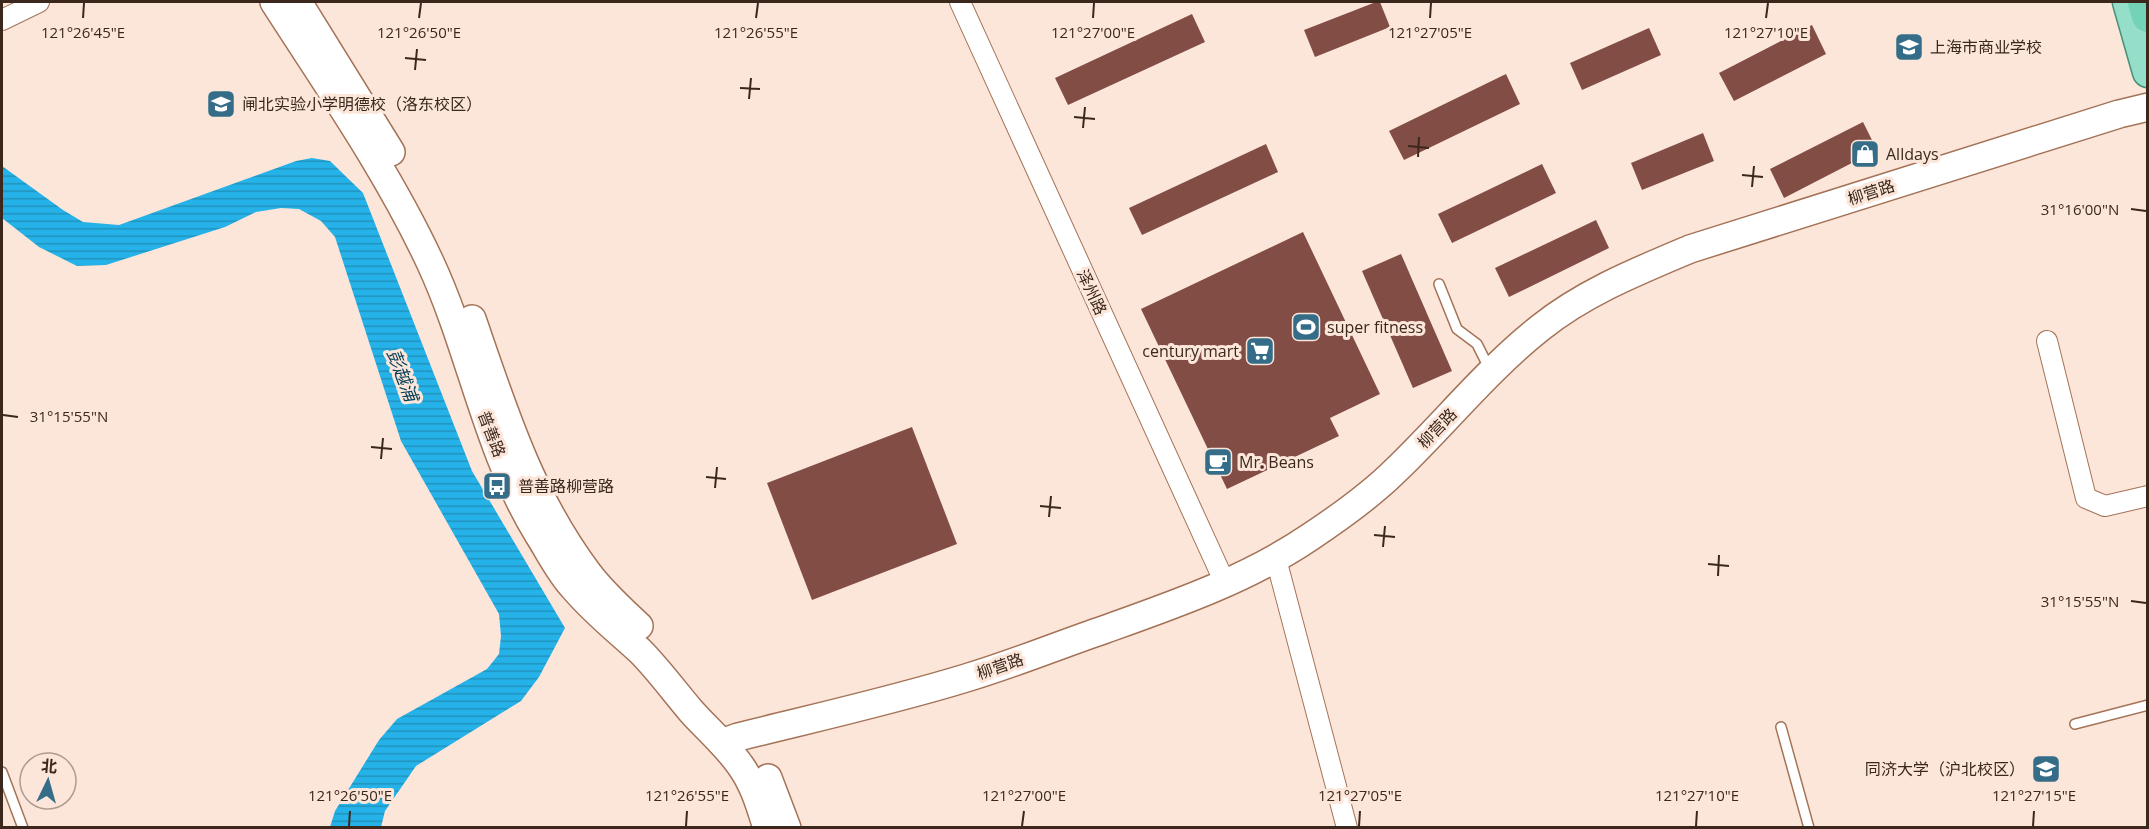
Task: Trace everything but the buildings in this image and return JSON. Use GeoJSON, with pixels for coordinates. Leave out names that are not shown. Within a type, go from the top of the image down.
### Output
{"type":"FeatureCollection","features":[{"type":"Feature","properties":{"kind":"highway"},"geometry":{"type":"LineString","coordinates":[[2144,2],[2148,16]]}},
{"type":"Feature","properties":{"kind":"main road","name":"普善路"},"geometry":{"type":"LineString","coordinates":[[274,2],[409,219],[450,310],[487,423],[509,479],[536,532],[570,585],[591,608],[643,655],[703,725],[730,740],[757,760],[770,781],[787,828]]}},
{"type":"Feature","properties":{"kind":"main road","name":"普善路"},"geometry":{"type":"LineString","coordinates":[[298,2],[425,210],[448,256],[505,417],[527,471],[554,522],[587,572],[604,593],[654,642],[717,716],[740,765],[754,787],[767,828]]}},
{"type":"Feature","properties":{"kind":"main road"},"geometry":{"type":"LineString","coordinates":[[2128,2],[2148,72]]}},
{"type":"Feature","properties":{"kind":"main road","name":"柳营路"},"geometry":{"type":"LineString","coordinates":[[730,740],[969,677],[1172,605],[1275,559],[1338,518],[1396,471],[1491,372],[1541,327],[1586,296],[1636,271],[1690,249],[2119,114],[2148,107]]}},
{"type":"Feature","properties":{"kind":"street"},"geometry":{"type":"LineString","coordinates":[[2,20],[39,2]]}},
{"type":"Feature","properties":{"kind":"street","name":"泽州路"},"geometry":{"type":"LineString","coordinates":[[960,2],[1225,583]]}},
{"type":"Feature","properties":{"kind":"street"},"geometry":{"type":"LineString","coordinates":[[2047,341],[2086,498],[2105,506],[2148,496]]}},
{"type":"Feature","properties":{"kind":"street"},"geometry":{"type":"LineString","coordinates":[[1275,559],[1347,828]]}},
{"type":"Feature","properties":{"kind":"lane"},"geometry":{"type":"LineString","coordinates":[[1439,284],[1457,329],[1477,344],[1491,372]]}},
{"type":"Feature","properties":{"kind":"lane"},"geometry":{"type":"LineString","coordinates":[[2075,724],[2148,705]]}},
{"type":"Feature","properties":{"kind":"lane"},"geometry":{"type":"LineString","coordinates":[[1781,727],[1809,828]]}},
{"type":"Feature","properties":{"kind":"lane"},"geometry":{"type":"LineString","coordinates":[[2,772],[23,828]]}},
{"type":"Feature","properties":{"kind":"water","name":"彭越浦"},"geometry":{"type":"Polygon","coordinates":[[[312,158],[330,161],[363,193],[472,471],[565,628],[539,677],[521,701],[416,766],[385,811],[381,827],[330,827],[335,811],[379,740],[397,719],[487,669],[499,654],[501,636],[499,614],[401,441],[335,237],[321,221],[299,209],[281,208],[256,212],[225,227],[106,265],[77,266],[39,247],[2,218],[2,166],[83,222],[119,225],[296,161],[312,158]]]}},
{"type":"Feature","properties":{"kind":"place","name":"上海市商业学校"},"geometry":{"type":"Point","coordinates":[1909,47]}},
{"type":"Feature","properties":{"kind":"place","name":"闸北实验小学明德校（洛东校区）"},"geometry":{"type":"Point","coordinates":[221,104]}},
{"type":"Feature","properties":{"kind":"place","name":"Alldays"},"geometry":{"type":"Point","coordinates":[1865,154]}},
{"type":"Feature","properties":{"kind":"place","name":"super fitness"},"geometry":{"type":"Point","coordinates":[1306,327]}},
{"type":"Feature","properties":{"kind":"place","name":"century mart"},"geometry":{"type":"Point","coordinates":[1260,351]}},
{"type":"Feature","properties":{"kind":"place","name":"Mr. Beans"},"geometry":{"type":"Point","coordinates":[1218,462]}},
{"type":"Feature","properties":{"kind":"place","name":"普善路柳营路"},"geometry":{"type":"Point","coordinates":[497,486]}},
{"type":"Feature","properties":{"kind":"place","name":"同济大学（沪北校区）"},"geometry":{"type":"Point","coordinates":[2046,769]}}]}
